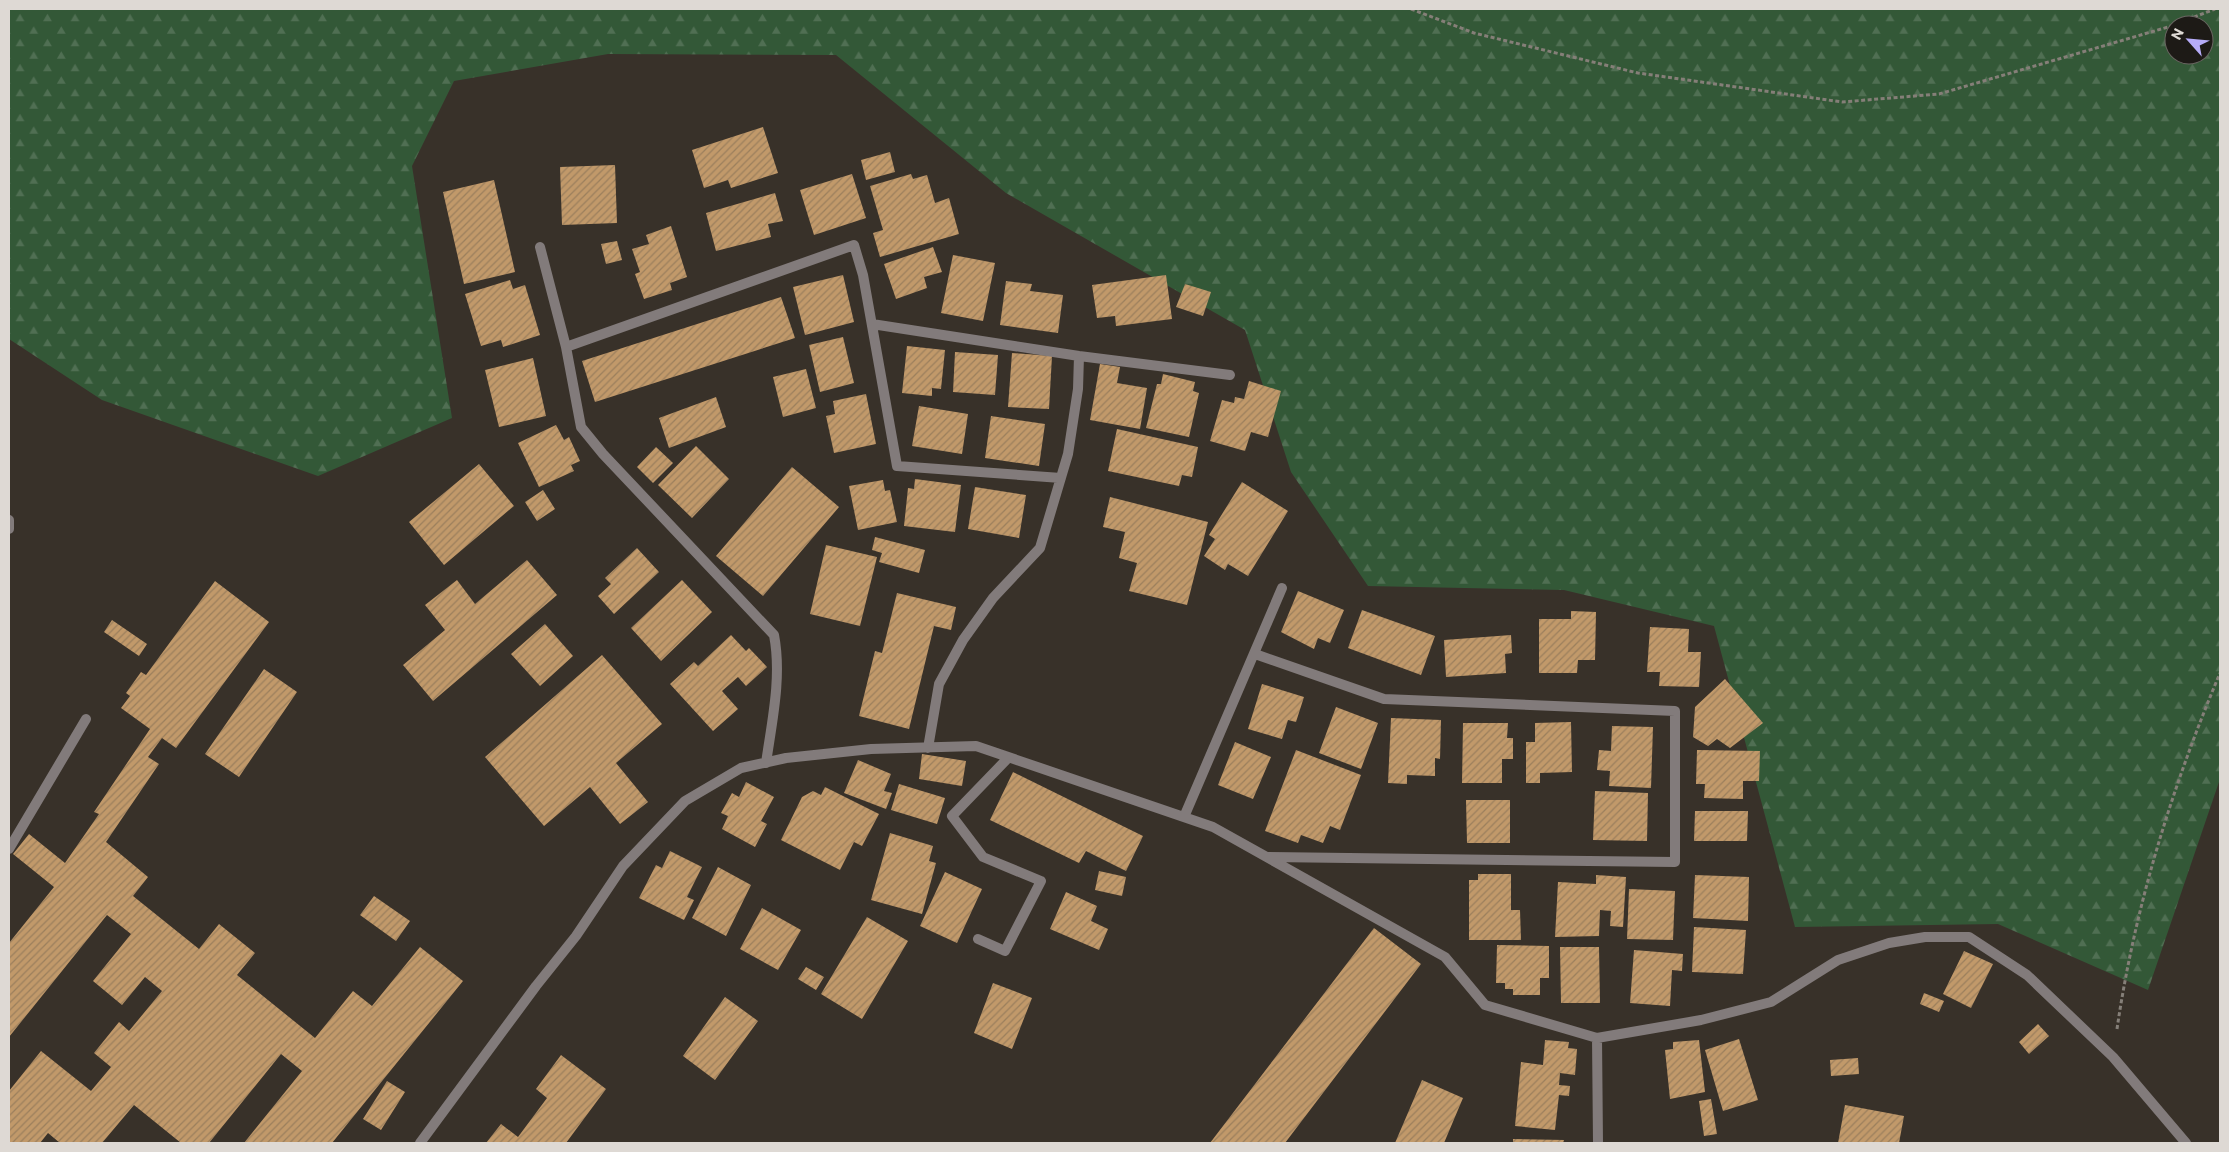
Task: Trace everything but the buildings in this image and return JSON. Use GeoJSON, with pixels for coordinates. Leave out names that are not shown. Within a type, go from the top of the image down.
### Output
{"type":"FeatureCollection","features":[{"type":"Feature","properties":{"kind":"street"},"geometry":{"type":"LineString","coordinates":[[566,347],[854,245],[863,275],[897,466],[1061,478]]}},
{"type":"Feature","properties":{"kind":"street"},"geometry":{"type":"LineString","coordinates":[[540,247],[566,347],[580,427],[603,454],[774,635],[778,656],[766,763]]}},
{"type":"Feature","properties":{"kind":"street"},"geometry":{"type":"LineString","coordinates":[[872,324],[1079,356],[1230,374]]}},
{"type":"Feature","properties":{"kind":"street"},"geometry":{"type":"LineString","coordinates":[[928,748],[939,684],[963,640],[993,598],[1040,548],[1068,454],[1078,389],[1079,356]]}},
{"type":"Feature","properties":{"kind":"street"},"geometry":{"type":"LineString","coordinates":[[9,520],[9,529]]}},
{"type":"Feature","properties":{"kind":"street"},"geometry":{"type":"LineString","coordinates":[[1184,817],[1282,588]]}},
{"type":"Feature","properties":{"kind":"street"},"geometry":{"type":"LineString","coordinates":[[1255,654],[1384,699],[1675,711],[1675,862],[1267,858]]}},
{"type":"Feature","properties":{"kind":"street"},"geometry":{"type":"LineString","coordinates":[[9,849],[86,720]]}},
{"type":"Feature","properties":{"kind":"street"},"geometry":{"type":"LineString","coordinates":[[420,1143],[536,986],[576,936],[623,866],[685,800],[741,768],[786,758],[871,749],[976,746],[1213,827],[1445,957],[1485,1005],[1597,1038],[1701,1020],[1771,1002],[1838,960],[1890,942],[1925,937],[1969,937],[2027,975],[2113,1056],[2186,1143]]}},
{"type":"Feature","properties":{"kind":"street"},"geometry":{"type":"LineString","coordinates":[[978,939],[1005,951],[1042,881],[983,857],[952,816],[1008,758]]}},
{"type":"Feature","properties":{"kind":"street"},"geometry":{"type":"LineString","coordinates":[[1597,1038],[1598,1143]]}},
{"type":"Feature","properties":{"kind":"path"},"geometry":{"type":"LineString","coordinates":[[1411,9],[1474,33],[1638,73],[1842,102],[1938,94],[2168,27],[2215,9]]}},
{"type":"Feature","properties":{"kind":"path"},"geometry":{"type":"LineString","coordinates":[[2113,1056],[2126,968],[2156,851],[2194,734],[2220,673]]}},
{"type":"Feature","properties":{"kind":"green space"},"geometry":{"type":"Polygon","coordinates":[[[9,9],[2220,9],[2220,779],[2148,990],[1998,924],[1795,927],[1714,626],[1564,590],[1368,586],[1291,472],[1245,330],[1006,193],[836,55],[608,54],[454,81],[412,166],[452,418],[318,476],[102,400],[9,339],[9,9]]]}}]}
